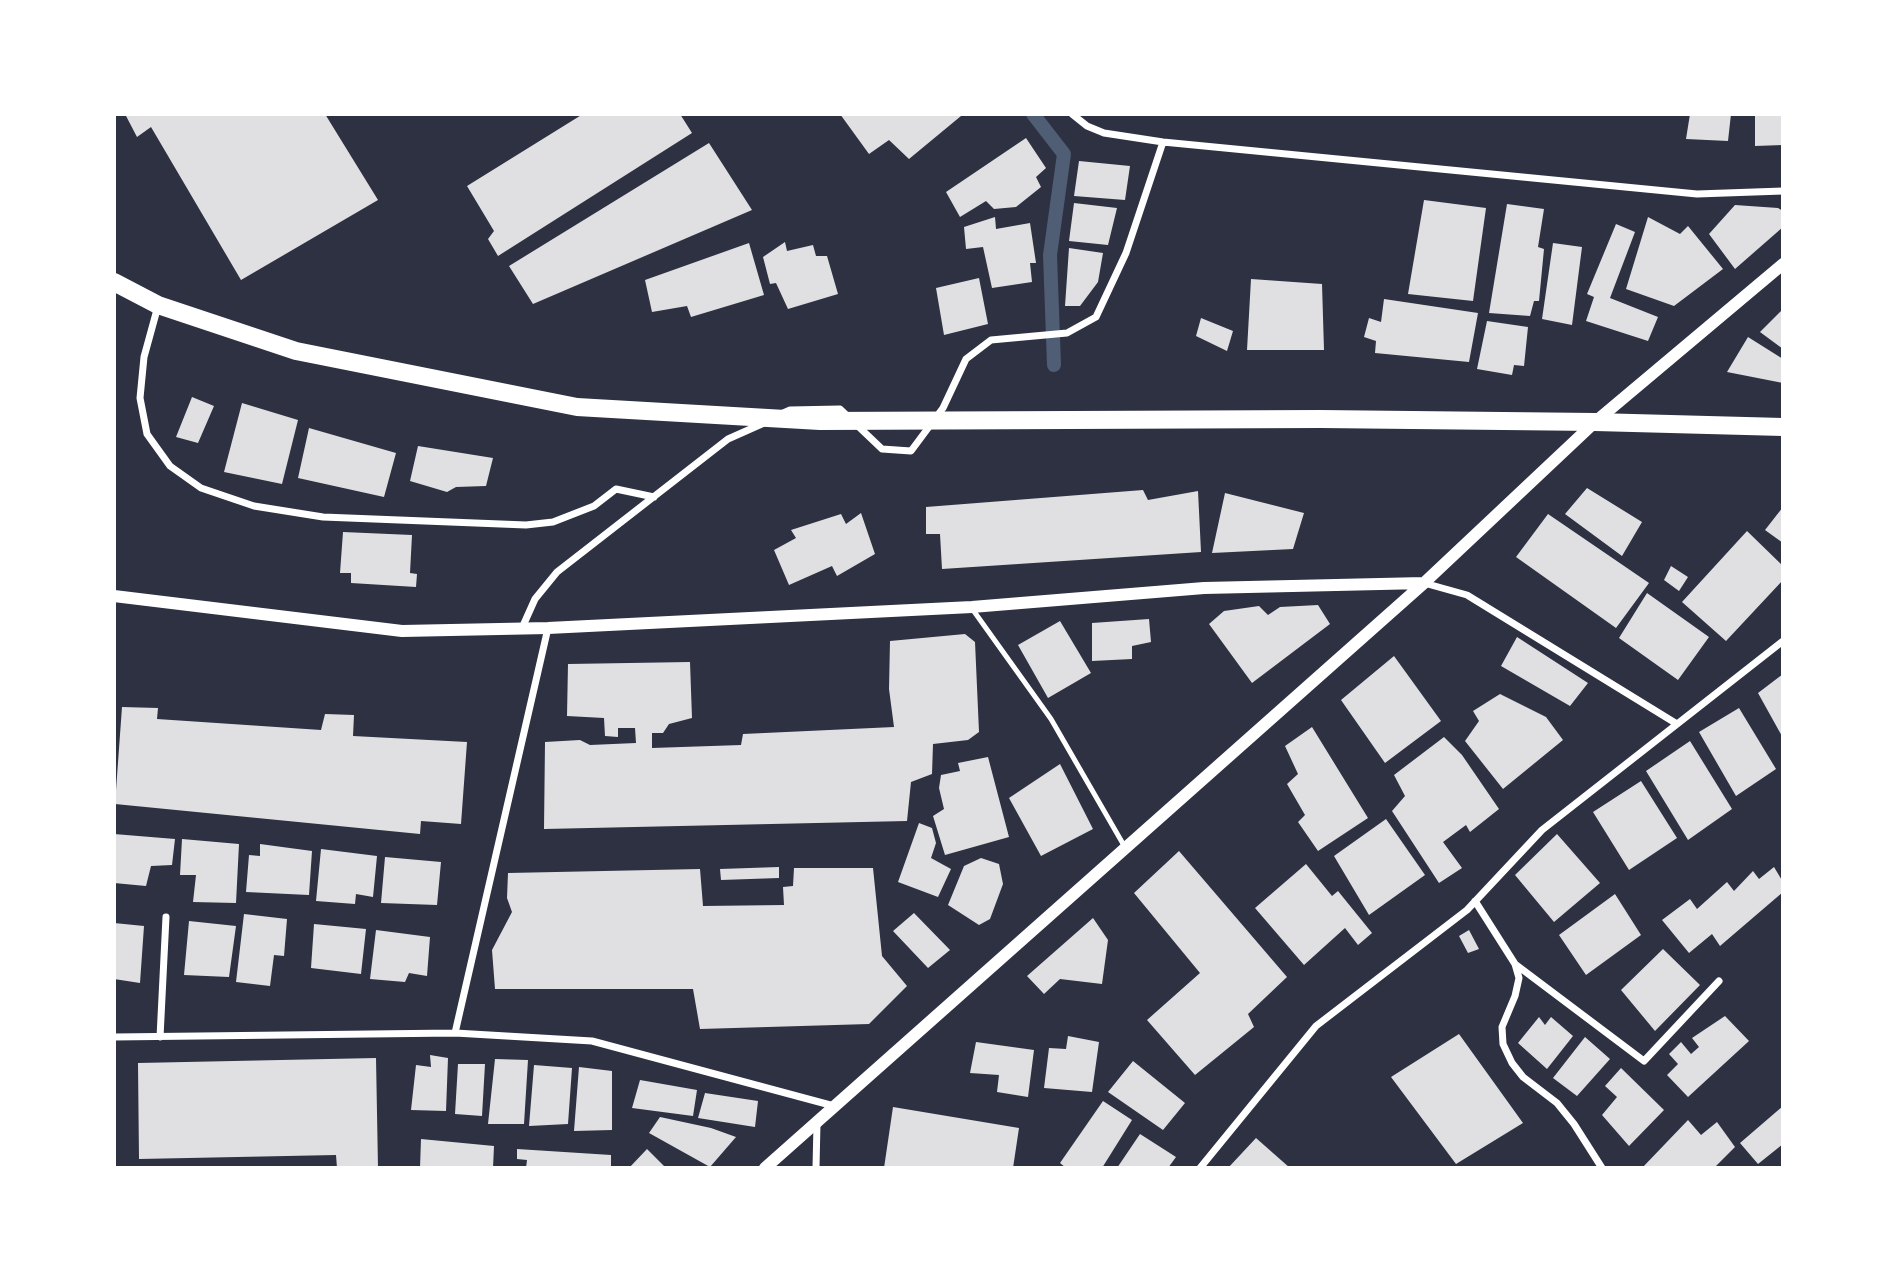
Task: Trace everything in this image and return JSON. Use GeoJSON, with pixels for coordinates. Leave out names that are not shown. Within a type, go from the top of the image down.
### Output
{"type":"FeatureCollection","features":[{"type":"Feature","properties":{"kind":"main road"},"geometry":{"type":"LineString","coordinates":[[114,282],[158,305],[296,351],[577,407],[820,421],[1320,419],[1783,426]]}},
{"type":"Feature","properties":{"kind":"street"},"geometry":{"type":"LineString","coordinates":[[1072,114],[1087,126],[1104,133],[1163,142],[1696,194],[1783,191]]}},
{"type":"Feature","properties":{"kind":"street"},"geometry":{"type":"LineString","coordinates":[[522,628],[535,599],[557,572],[728,439],[790,410],[839,409],[882,449],[911,452],[943,408],[966,359],[991,341],[1067,333],[1096,317],[1126,253],[1163,142]]}},
{"type":"Feature","properties":{"kind":"street"},"geometry":{"type":"LineString","coordinates":[[765,1168],[1424,583],[1595,422],[1783,264]]}},
{"type":"Feature","properties":{"kind":"street"},"geometry":{"type":"LineString","coordinates":[[158,305],[144,357],[141,398],[147,434],[170,466],[201,488],[254,506],[323,517],[526,525],[553,522],[594,506],[616,489],[654,497]]}},
{"type":"Feature","properties":{"kind":"street"},"geometry":{"type":"LineString","coordinates":[[114,596],[402,631],[548,628],[972,607],[1204,588],[1424,583],[1467,594],[1677,724]]}},
{"type":"Feature","properties":{"kind":"street"},"geometry":{"type":"LineString","coordinates":[[455,1033],[548,628]]}},
{"type":"Feature","properties":{"kind":"street"},"geometry":{"type":"LineString","coordinates":[[1199,1168],[1317,1026],[1466,910],[1542,830],[1783,641]]}},
{"type":"Feature","properties":{"kind":"street"},"geometry":{"type":"LineString","coordinates":[[1475,901],[1515,964],[1519,978],[1515,996],[1502,1027],[1503,1044],[1512,1063],[1523,1077],[1557,1103],[1602,1168]]}},
{"type":"Feature","properties":{"kind":"street"},"geometry":{"type":"LineString","coordinates":[[160,1037],[166,917]]}},
{"type":"Feature","properties":{"kind":"street"},"geometry":{"type":"LineString","coordinates":[[1515,964],[1644,1060],[1719,981]]}},
{"type":"Feature","properties":{"kind":"street"},"geometry":{"type":"LineString","coordinates":[[114,1037],[455,1033],[592,1041],[835,1107]]}},
{"type":"Feature","properties":{"kind":"street"},"geometry":{"type":"LineString","coordinates":[[816,1168],[817,1122]]}},
{"type":"Feature","properties":{"kind":"lane"},"geometry":{"type":"LineString","coordinates":[[972,607],[1051,719],[1126,849]]}},
{"type":"Feature","properties":{"kind":"building"},"geometry":{"type":"Polygon","coordinates":[[[125,114],[325,114],[378,200],[241,280],[151,127],[137,137],[125,114]]]}},
{"type":"Feature","properties":{"kind":"building"},"geometry":{"type":"Polygon","coordinates":[[[583,114],[680,114],[692,133],[498,256],[488,239],[494,231],[467,186],[583,114]]]}},
{"type":"Feature","properties":{"kind":"building"},"geometry":{"type":"Polygon","coordinates":[[[840,114],[961,116],[909,159],[889,140],[869,154],[840,114]]]}},
{"type":"Feature","properties":{"kind":"building"},"geometry":{"type":"Polygon","coordinates":[[[1690,114],[1731,114],[1728,141],[1686,139],[1690,114]]]}},
{"type":"Feature","properties":{"kind":"building"},"geometry":{"type":"Polygon","coordinates":[[[1755,114],[1783,114],[1783,145],[1755,146],[1755,114]]]}},
{"type":"Feature","properties":{"kind":"building"},"geometry":{"type":"Polygon","coordinates":[[[1026,138],[1046,168],[1036,177],[1041,187],[1016,207],[994,209],[986,201],[960,217],[946,192],[1026,138]]]}},
{"type":"Feature","properties":{"kind":"building"},"geometry":{"type":"Polygon","coordinates":[[[709,143],[752,210],[533,304],[509,266],[709,143]]]}},
{"type":"Feature","properties":{"kind":"building"},"geometry":{"type":"Polygon","coordinates":[[[1079,161],[1130,166],[1125,200],[1074,196],[1079,161]]]}},
{"type":"Feature","properties":{"kind":"building"},"geometry":{"type":"Polygon","coordinates":[[[1424,200],[1486,208],[1473,301],[1408,294],[1424,200]]]}},
{"type":"Feature","properties":{"kind":"building"},"geometry":{"type":"Polygon","coordinates":[[[1074,203],[1117,208],[1108,245],[1069,241],[1074,203]]]}},
{"type":"Feature","properties":{"kind":"building"},"geometry":{"type":"Polygon","coordinates":[[[1507,204],[1544,209],[1538,247],[1544,249],[1539,301],[1534,301],[1530,316],[1489,313],[1507,204]]]}},
{"type":"Feature","properties":{"kind":"building"},"geometry":{"type":"Polygon","coordinates":[[[1735,205],[1778,208],[1783,211],[1783,227],[1735,269],[1709,234],[1735,205]]]}},
{"type":"Feature","properties":{"kind":"building"},"geometry":{"type":"Polygon","coordinates":[[[995,217],[996,229],[1030,223],[1036,263],[1030,263],[1032,282],[992,288],[983,247],[966,249],[964,227],[995,217]]]}},
{"type":"Feature","properties":{"kind":"building"},"geometry":{"type":"Polygon","coordinates":[[[1648,217],[1680,234],[1688,226],[1723,269],[1674,306],[1626,289],[1648,217]]]}},
{"type":"Feature","properties":{"kind":"building"},"geometry":{"type":"Polygon","coordinates":[[[1616,224],[1635,232],[1610,298],[1658,317],[1648,341],[1586,321],[1594,297],[1587,294],[1616,224]]]}},
{"type":"Feature","properties":{"kind":"building"},"geometry":{"type":"Polygon","coordinates":[[[785,242],[787,251],[813,245],[816,256],[827,256],[838,294],[788,309],[776,283],[770,284],[763,257],[785,242]]]}},
{"type":"Feature","properties":{"kind":"building"},"geometry":{"type":"Polygon","coordinates":[[[749,243],[764,295],[691,317],[687,306],[652,312],[645,280],[749,243]]]}},
{"type":"Feature","properties":{"kind":"building"},"geometry":{"type":"Polygon","coordinates":[[[1553,243],[1582,247],[1572,325],[1542,319],[1553,243]]]}},
{"type":"Feature","properties":{"kind":"building"},"geometry":{"type":"Polygon","coordinates":[[[1069,248],[1103,253],[1098,282],[1080,306],[1065,306],[1069,248]]]}},
{"type":"Feature","properties":{"kind":"building"},"geometry":{"type":"Polygon","coordinates":[[[979,278],[988,324],[944,335],[936,288],[979,278]]]}},
{"type":"Feature","properties":{"kind":"building"},"geometry":{"type":"Polygon","coordinates":[[[1251,279],[1322,284],[1324,350],[1247,350],[1251,279]]]}},
{"type":"Feature","properties":{"kind":"building"},"geometry":{"type":"Polygon","coordinates":[[[1384,299],[1478,313],[1469,362],[1375,353],[1376,341],[1364,337],[1369,318],[1381,322],[1384,299]]]}},
{"type":"Feature","properties":{"kind":"building"},"geometry":{"type":"Polygon","coordinates":[[[1783,309],[1783,349],[1760,332],[1783,309]]]}},
{"type":"Feature","properties":{"kind":"building"},"geometry":{"type":"Polygon","coordinates":[[[1201,318],[1233,331],[1227,351],[1196,336],[1201,318]]]}},
{"type":"Feature","properties":{"kind":"building"},"geometry":{"type":"Polygon","coordinates":[[[1487,321],[1528,327],[1524,366],[1514,365],[1512,375],[1477,369],[1487,321]]]}},
{"type":"Feature","properties":{"kind":"building"},"geometry":{"type":"Polygon","coordinates":[[[1748,337],[1783,359],[1783,383],[1727,372],[1748,337]]]}},
{"type":"Feature","properties":{"kind":"building"},"geometry":{"type":"Polygon","coordinates":[[[192,397],[214,406],[198,443],[176,437],[192,397]]]}},
{"type":"Feature","properties":{"kind":"building"},"geometry":{"type":"Polygon","coordinates":[[[242,403],[298,420],[282,484],[224,472],[242,403]]]}},
{"type":"Feature","properties":{"kind":"building"},"geometry":{"type":"Polygon","coordinates":[[[309,428],[396,453],[384,497],[298,478],[309,428]]]}},
{"type":"Feature","properties":{"kind":"building"},"geometry":{"type":"Polygon","coordinates":[[[418,446],[493,458],[486,486],[456,487],[447,492],[410,481],[418,446]]]}},
{"type":"Feature","properties":{"kind":"building"},"geometry":{"type":"Polygon","coordinates":[[[1587,488],[1642,522],[1622,556],[1565,514],[1587,488]]]}},
{"type":"Feature","properties":{"kind":"building"},"geometry":{"type":"Polygon","coordinates":[[[1143,490],[1148,500],[1198,491],[1201,552],[942,569],[940,534],[926,534],[926,507],[1143,490]]]}},
{"type":"Feature","properties":{"kind":"building"},"geometry":{"type":"Polygon","coordinates":[[[1225,493],[1304,513],[1293,549],[1212,553],[1225,493]]]}},
{"type":"Feature","properties":{"kind":"building"},"geometry":{"type":"Polygon","coordinates":[[[1783,507],[1783,543],[1765,530],[1783,507]]]}},
{"type":"Feature","properties":{"kind":"building"},"geometry":{"type":"Polygon","coordinates":[[[861,513],[875,554],[837,576],[832,566],[789,585],[774,550],[796,538],[791,530],[841,514],[846,524],[861,513]]]}},
{"type":"Feature","properties":{"kind":"building"},"geometry":{"type":"Polygon","coordinates":[[[1548,514],[1649,583],[1616,628],[1516,557],[1548,514]]]}},
{"type":"Feature","properties":{"kind":"building"},"geometry":{"type":"Polygon","coordinates":[[[1747,531],[1783,566],[1783,580],[1726,641],[1682,602],[1747,531]]]}},
{"type":"Feature","properties":{"kind":"building"},"geometry":{"type":"Polygon","coordinates":[[[343,532],[412,535],[410,573],[417,574],[416,587],[351,583],[351,573],[340,573],[343,532]]]}},
{"type":"Feature","properties":{"kind":"building"},"geometry":{"type":"Polygon","coordinates":[[[1671,566],[1688,577],[1679,591],[1664,580],[1671,566]]]}},
{"type":"Feature","properties":{"kind":"building"},"geometry":{"type":"Polygon","coordinates":[[[1647,593],[1709,637],[1678,680],[1619,638],[1647,593]]]}},
{"type":"Feature","properties":{"kind":"building"},"geometry":{"type":"Polygon","coordinates":[[[1318,605],[1330,624],[1252,683],[1209,624],[1224,611],[1259,606],[1268,615],[1280,607],[1318,605]]]}},
{"type":"Feature","properties":{"kind":"building"},"geometry":{"type":"Polygon","coordinates":[[[1149,619],[1151,642],[1132,646],[1132,659],[1092,661],[1092,623],[1149,619]]]}},
{"type":"Feature","properties":{"kind":"building"},"geometry":{"type":"Polygon","coordinates":[[[1060,621],[1091,673],[1048,698],[1018,645],[1060,621]]]}},
{"type":"Feature","properties":{"kind":"building"},"geometry":{"type":"Polygon","coordinates":[[[965,634],[975,642],[979,732],[968,740],[933,744],[932,774],[911,782],[907,821],[544,829],[545,742],[580,740],[590,745],[636,743],[635,728],[618,728],[618,737],[605,736],[604,718],[567,716],[568,664],[690,662],[692,718],[669,724],[663,733],[652,733],[652,748],[741,745],[743,734],[894,727],[889,689],[890,641],[965,634]]]}},
{"type":"Feature","properties":{"kind":"building"},"geometry":{"type":"Polygon","coordinates":[[[1517,637],[1588,683],[1570,706],[1501,666],[1517,637]]]}},
{"type":"Feature","properties":{"kind":"building"},"geometry":{"type":"Polygon","coordinates":[[[1394,656],[1441,721],[1385,763],[1341,700],[1394,656]]]}},
{"type":"Feature","properties":{"kind":"building"},"geometry":{"type":"Polygon","coordinates":[[[1783,674],[1783,738],[1758,693],[1783,674]]]}},
{"type":"Feature","properties":{"kind":"building"},"geometry":{"type":"Polygon","coordinates":[[[1500,694],[1546,717],[1563,740],[1503,789],[1465,741],[1479,721],[1473,711],[1500,694]]]}},
{"type":"Feature","properties":{"kind":"building"},"geometry":{"type":"Polygon","coordinates":[[[122,707],[158,708],[157,719],[321,730],[325,714],[354,715],[353,736],[467,742],[461,824],[421,821],[420,834],[115,804],[122,707]]]}},
{"type":"Feature","properties":{"kind":"building"},"geometry":{"type":"Polygon","coordinates":[[[1739,708],[1776,769],[1736,796],[1699,732],[1739,708]]]}},
{"type":"Feature","properties":{"kind":"building"},"geometry":{"type":"Polygon","coordinates":[[[1312,727],[1368,818],[1318,851],[1298,822],[1305,815],[1287,784],[1298,774],[1285,746],[1312,727]]]}},
{"type":"Feature","properties":{"kind":"building"},"geometry":{"type":"Polygon","coordinates":[[[1444,737],[1462,755],[1499,809],[1470,832],[1466,825],[1443,842],[1462,868],[1439,883],[1392,811],[1405,796],[1394,775],[1444,737]]]}},
{"type":"Feature","properties":{"kind":"building"},"geometry":{"type":"Polygon","coordinates":[[[1690,741],[1732,809],[1688,840],[1646,771],[1690,741]]]}},
{"type":"Feature","properties":{"kind":"building"},"geometry":{"type":"Polygon","coordinates":[[[988,757],[1009,837],[945,855],[933,816],[944,809],[939,788],[941,775],[960,771],[958,763],[988,757]]]}},
{"type":"Feature","properties":{"kind":"building"},"geometry":{"type":"Polygon","coordinates":[[[1060,764],[1093,829],[1041,856],[1009,798],[1060,764]]]}},
{"type":"Feature","properties":{"kind":"building"},"geometry":{"type":"Polygon","coordinates":[[[1641,781],[1677,838],[1629,870],[1593,812],[1641,781]]]}},
{"type":"Feature","properties":{"kind":"building"},"geometry":{"type":"Polygon","coordinates":[[[1386,819],[1425,875],[1369,915],[1334,856],[1386,819]]]}},
{"type":"Feature","properties":{"kind":"building"},"geometry":{"type":"Polygon","coordinates":[[[919,823],[932,828],[936,843],[931,858],[951,869],[938,897],[898,882],[919,823]]]}},
{"type":"Feature","properties":{"kind":"building"},"geometry":{"type":"Polygon","coordinates":[[[114,834],[175,839],[172,865],[151,866],[146,886],[114,883],[114,834]]]}},
{"type":"Feature","properties":{"kind":"building"},"geometry":{"type":"Polygon","coordinates":[[[1557,834],[1600,883],[1554,922],[1515,875],[1557,834]]]}},
{"type":"Feature","properties":{"kind":"building"},"geometry":{"type":"Polygon","coordinates":[[[182,839],[239,844],[236,903],[193,902],[196,875],[180,875],[182,839]]]}},
{"type":"Feature","properties":{"kind":"building"},"geometry":{"type":"Polygon","coordinates":[[[260,844],[312,851],[309,895],[246,892],[249,855],[260,856],[260,844]]]}},
{"type":"Feature","properties":{"kind":"building"},"geometry":{"type":"Polygon","coordinates":[[[321,849],[377,856],[373,897],[356,894],[355,904],[316,901],[321,849]]]}},
{"type":"Feature","properties":{"kind":"building"},"geometry":{"type":"Polygon","coordinates":[[[1179,851],[1287,977],[1248,1014],[1254,1027],[1195,1075],[1147,1020],[1200,973],[1134,893],[1179,851]]]}},
{"type":"Feature","properties":{"kind":"building"},"geometry":{"type":"Polygon","coordinates":[[[385,857],[441,862],[437,905],[381,903],[385,857]]]}},
{"type":"Feature","properties":{"kind":"building"},"geometry":{"type":"Polygon","coordinates":[[[981,858],[999,864],[1003,884],[990,919],[979,925],[948,905],[964,866],[981,858]]]}},
{"type":"Feature","properties":{"kind":"building"},"geometry":{"type":"Polygon","coordinates":[[[1306,864],[1332,896],[1338,891],[1372,933],[1358,945],[1345,928],[1304,965],[1255,908],[1306,864]]]}},
{"type":"Feature","properties":{"kind":"building"},"geometry":{"type":"Polygon","coordinates":[[[779,867],[779,878],[721,880],[720,869],[779,867]]]}},
{"type":"Feature","properties":{"kind":"building"},"geometry":{"type":"Polygon","coordinates":[[[1774,867],[1783,882],[1783,892],[1720,946],[1712,934],[1689,953],[1662,920],[1690,899],[1697,909],[1727,882],[1734,891],[1753,871],[1759,879],[1774,867]]]}},
{"type":"Feature","properties":{"kind":"building"},"geometry":{"type":"Polygon","coordinates":[[[794,868],[873,868],[882,956],[907,986],[869,1024],[700,1029],[693,989],[495,989],[492,950],[512,912],[507,898],[508,873],[700,869],[703,906],[784,905],[783,887],[793,886],[794,868]]]}},
{"type":"Feature","properties":{"kind":"building"},"geometry":{"type":"Polygon","coordinates":[[[1615,894],[1641,935],[1586,975],[1559,935],[1615,894]]]}},
{"type":"Feature","properties":{"kind":"building"},"geometry":{"type":"Polygon","coordinates":[[[914,913],[950,950],[928,968],[893,931],[914,913]]]}},
{"type":"Feature","properties":{"kind":"building"},"geometry":{"type":"Polygon","coordinates":[[[244,914],[287,919],[284,956],[274,955],[270,986],[236,982],[244,914]]]}},
{"type":"Feature","properties":{"kind":"building"},"geometry":{"type":"Polygon","coordinates":[[[1093,918],[1108,940],[1102,984],[1060,979],[1044,994],[1027,976],[1093,918]]]}},
{"type":"Feature","properties":{"kind":"building"},"geometry":{"type":"Polygon","coordinates":[[[189,921],[236,926],[229,977],[184,975],[189,921]]]}},
{"type":"Feature","properties":{"kind":"building"},"geometry":{"type":"Polygon","coordinates":[[[114,923],[144,926],[140,983],[114,979],[114,923]]]}},
{"type":"Feature","properties":{"kind":"building"},"geometry":{"type":"Polygon","coordinates":[[[314,924],[366,929],[361,974],[311,968],[314,924]]]}},
{"type":"Feature","properties":{"kind":"building"},"geometry":{"type":"Polygon","coordinates":[[[376,930],[430,937],[427,976],[409,973],[405,982],[370,979],[376,930]]]}},
{"type":"Feature","properties":{"kind":"building"},"geometry":{"type":"Polygon","coordinates":[[[1469,930],[1479,949],[1468,953],[1459,936],[1469,930]]]}},
{"type":"Feature","properties":{"kind":"building"},"geometry":{"type":"Polygon","coordinates":[[[1663,949],[1700,985],[1655,1031],[1621,990],[1663,949]]]}},
{"type":"Feature","properties":{"kind":"building"},"geometry":{"type":"Polygon","coordinates":[[[1725,1016],[1749,1041],[1688,1097],[1667,1075],[1678,1064],[1669,1054],[1681,1042],[1691,1054],[1699,1047],[1692,1038],[1725,1016]]]}},
{"type":"Feature","properties":{"kind":"building"},"geometry":{"type":"Polygon","coordinates":[[[1539,1017],[1545,1025],[1551,1017],[1573,1036],[1547,1069],[1518,1043],[1539,1017]]]}},
{"type":"Feature","properties":{"kind":"building"},"geometry":{"type":"Polygon","coordinates":[[[1459,1034],[1523,1123],[1456,1164],[1391,1077],[1459,1034]]]}},
{"type":"Feature","properties":{"kind":"building"},"geometry":{"type":"Polygon","coordinates":[[[1068,1036],[1099,1042],[1092,1092],[1044,1088],[1049,1048],[1066,1049],[1068,1036]]]}},
{"type":"Feature","properties":{"kind":"building"},"geometry":{"type":"Polygon","coordinates":[[[1585,1037],[1610,1059],[1577,1096],[1553,1078],[1585,1037]]]}},
{"type":"Feature","properties":{"kind":"building"},"geometry":{"type":"Polygon","coordinates":[[[976,1042],[1034,1050],[1028,1097],[997,1092],[999,1075],[970,1073],[976,1042]]]}},
{"type":"Feature","properties":{"kind":"building"},"geometry":{"type":"Polygon","coordinates":[[[430,1055],[448,1058],[446,1111],[411,1110],[416,1065],[431,1067],[430,1055]]]}},
{"type":"Feature","properties":{"kind":"building"},"geometry":{"type":"Polygon","coordinates":[[[376,1058],[378,1168],[337,1168],[336,1155],[139,1159],[138,1063],[376,1058]]]}},
{"type":"Feature","properties":{"kind":"building"},"geometry":{"type":"Polygon","coordinates":[[[495,1059],[528,1060],[524,1124],[488,1124],[495,1059]]]}},
{"type":"Feature","properties":{"kind":"building"},"geometry":{"type":"Polygon","coordinates":[[[1133,1061],[1185,1103],[1163,1130],[1108,1092],[1133,1061]]]}},
{"type":"Feature","properties":{"kind":"building"},"geometry":{"type":"Polygon","coordinates":[[[458,1064],[485,1064],[482,1116],[455,1114],[458,1064]]]}},
{"type":"Feature","properties":{"kind":"building"},"geometry":{"type":"Polygon","coordinates":[[[534,1065],[572,1068],[568,1124],[529,1126],[534,1065]]]}},
{"type":"Feature","properties":{"kind":"building"},"geometry":{"type":"Polygon","coordinates":[[[579,1067],[612,1071],[612,1130],[574,1131],[579,1067]]]}},
{"type":"Feature","properties":{"kind":"building"},"geometry":{"type":"Polygon","coordinates":[[[1621,1068],[1664,1110],[1629,1146],[1602,1115],[1617,1097],[1605,1086],[1621,1068]]]}},
{"type":"Feature","properties":{"kind":"building"},"geometry":{"type":"Polygon","coordinates":[[[640,1080],[697,1090],[693,1116],[632,1108],[640,1080]]]}},
{"type":"Feature","properties":{"kind":"building"},"geometry":{"type":"Polygon","coordinates":[[[705,1093],[758,1101],[755,1127],[698,1118],[705,1093]]]}},
{"type":"Feature","properties":{"kind":"building"},"geometry":{"type":"Polygon","coordinates":[[[1103,1101],[1132,1120],[1102,1168],[1066,1168],[1060,1163],[1103,1101]]]}},
{"type":"Feature","properties":{"kind":"building"},"geometry":{"type":"Polygon","coordinates":[[[1783,1106],[1783,1144],[1758,1164],[1740,1143],[1783,1106]]]}},
{"type":"Feature","properties":{"kind":"building"},"geometry":{"type":"Polygon","coordinates":[[[893,1107],[1019,1128],[1013,1168],[884,1168],[893,1107]]]}},
{"type":"Feature","properties":{"kind":"building"},"geometry":{"type":"Polygon","coordinates":[[[660,1117],[711,1128],[736,1137],[710,1167],[649,1133],[660,1117]]]}},
{"type":"Feature","properties":{"kind":"building"},"geometry":{"type":"Polygon","coordinates":[[[1688,1120],[1701,1135],[1717,1122],[1735,1147],[1714,1168],[1642,1168],[1688,1120]]]}},
{"type":"Feature","properties":{"kind":"building"},"geometry":{"type":"Polygon","coordinates":[[[1140,1134],[1176,1157],[1168,1168],[1117,1168],[1140,1134]]]}},
{"type":"Feature","properties":{"kind":"building"},"geometry":{"type":"Polygon","coordinates":[[[1256,1138],[1290,1168],[1228,1168],[1256,1138]]]}},
{"type":"Feature","properties":{"kind":"building"},"geometry":{"type":"Polygon","coordinates":[[[421,1139],[494,1146],[493,1168],[420,1168],[421,1139]]]}},
{"type":"Feature","properties":{"kind":"building"},"geometry":{"type":"Polygon","coordinates":[[[517,1149],[611,1155],[611,1168],[526,1168],[527,1160],[517,1159],[517,1149]]]}},
{"type":"Feature","properties":{"kind":"building"},"geometry":{"type":"Polygon","coordinates":[[[647,1149],[666,1168],[629,1168],[647,1149]]]}},
{"type":"Feature","properties":{"kind":"waterway"},"geometry":{"type":"LineString","coordinates":[[1033,114],[1064,154],[1050,255],[1054,365]]}}]}
